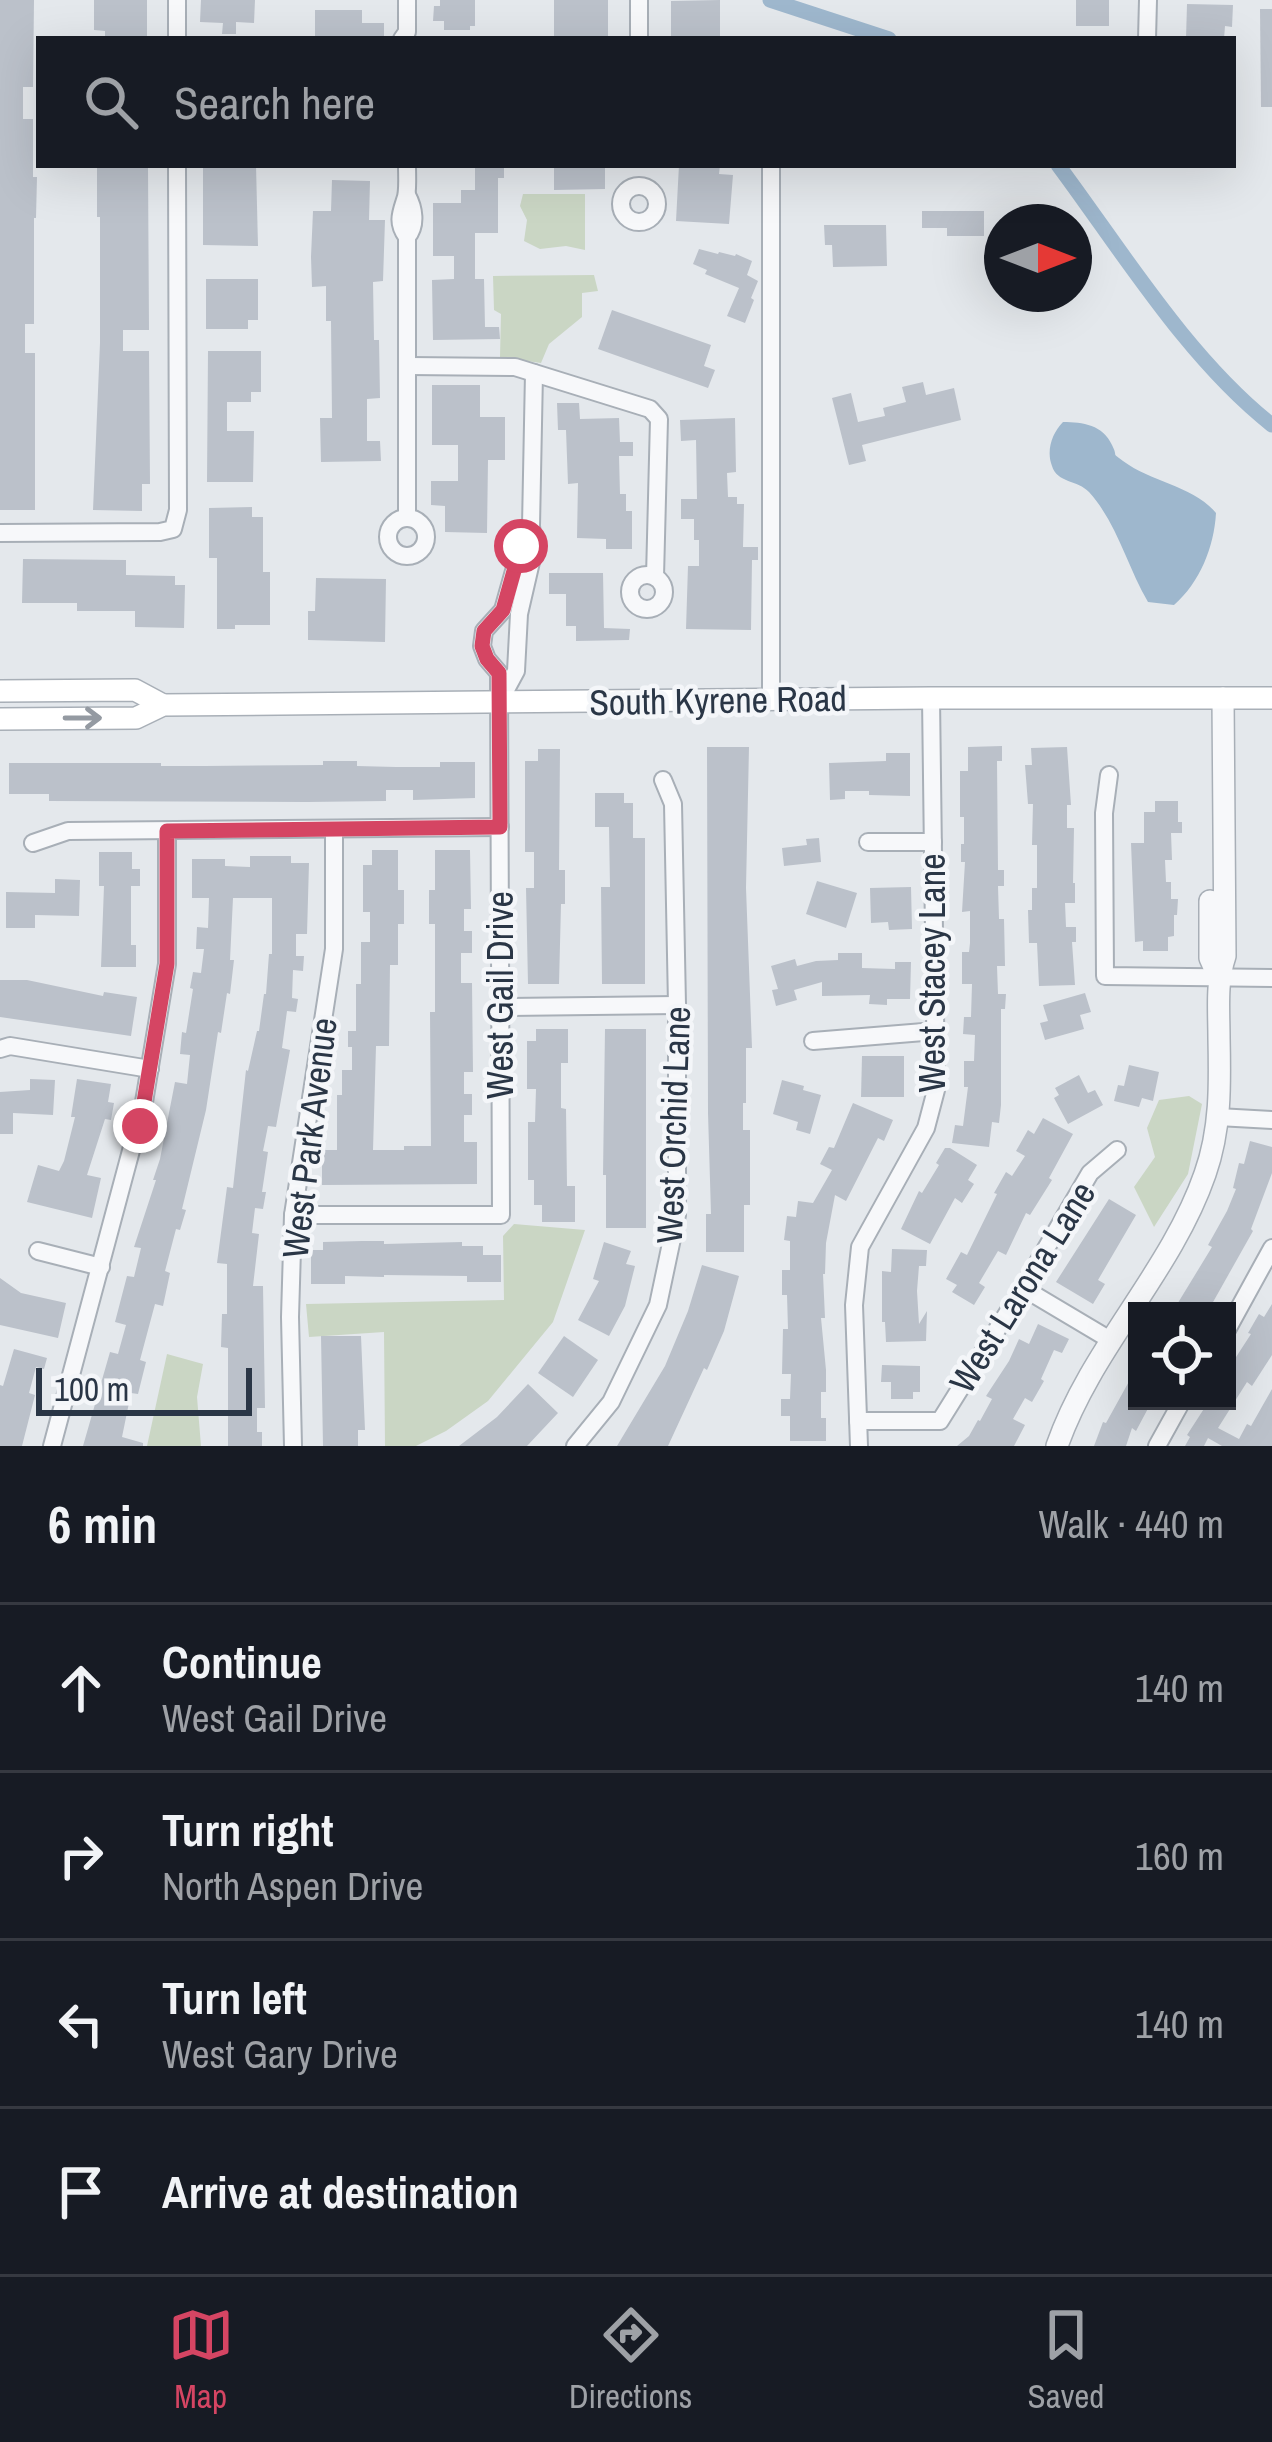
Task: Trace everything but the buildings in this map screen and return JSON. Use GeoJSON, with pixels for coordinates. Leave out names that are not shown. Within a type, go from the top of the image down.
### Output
{"type":"FeatureCollection","features":[{"type":"Feature","properties":{"kind":"main road","name":"South Kyrene Road"},"geometry":{"type":"LineString","coordinates":[[0,692],[135,690],[163,705]]}},
{"type":"Feature","properties":{"kind":"main road","name":"South Kyrene Road"},"geometry":{"type":"LineString","coordinates":[[0,719],[136,718],[163,705],[1272,698]]}},
{"type":"Feature","properties":{"kind":"street"},"geometry":{"type":"LineString","coordinates":[[177,0],[177,36]]}},
{"type":"Feature","properties":{"kind":"street"},"geometry":{"type":"LineString","coordinates":[[407,0],[407,36]]}},
{"type":"Feature","properties":{"kind":"street"},"geometry":{"type":"LineString","coordinates":[[639,0],[639,36]]}},
{"type":"Feature","properties":{"kind":"street"},"geometry":{"type":"LineString","coordinates":[[1148,0],[1148,36]]}},
{"type":"Feature","properties":{"kind":"street"},"geometry":{"type":"LineString","coordinates":[[0,533],[173,529],[178,510],[177,168]]}},
{"type":"Feature","properties":{"kind":"street"},"geometry":{"type":"LineString","coordinates":[[407,168],[400,228],[407,237],[407,518]]}},
{"type":"Feature","properties":{"kind":"street"},"geometry":{"type":"LineString","coordinates":[[639,168],[639,186]]}},
{"type":"Feature","properties":{"kind":"street"},"geometry":{"type":"LineString","coordinates":[[771,168],[771,700]]}},
{"type":"Feature","properties":{"kind":"street"},"geometry":{"type":"LineString","coordinates":[[409,366],[515,367],[650,409],[659,419],[655,577]]}},
{"type":"Feature","properties":{"kind":"street","name":"West Gail Drive"},"geometry":{"type":"LineString","coordinates":[[499,703],[516,670],[519,614],[534,549],[533,373]]}},
{"type":"Feature","properties":{"kind":"street","name":"West Gail Drive"},"geometry":{"type":"LineString","coordinates":[[293,1215],[501,1215],[499,673],[482,646],[484,631],[503,610],[531,526]]}},
{"type":"Feature","properties":{"kind":"street","name":"West Stacey Lane"},"geometry":{"type":"LineString","coordinates":[[859,1446],[854,1305],[860,1246],[926,1128],[936,1090],[931,698]]}},
{"type":"Feature","properties":{"kind":"street"},"geometry":{"type":"LineString","coordinates":[[1057,1446],[1070,1412],[1166,1258],[1191,1209],[1219,1117],[1219,977],[1225,956],[1216,851],[1215,698]]}},
{"type":"Feature","properties":{"kind":"street"},"geometry":{"type":"LineString","coordinates":[[1109,775],[1103,813],[1106,976],[1272,978]]}},
{"type":"Feature","properties":{"kind":"street","name":"West Orchid Lane"},"geometry":{"type":"LineString","coordinates":[[574,1446],[610,1402],[658,1306],[677,1215],[673,804],[663,780]]}},
{"type":"Feature","properties":{"kind":"street"},"geometry":{"type":"LineString","coordinates":[[33,843],[68,831],[500,827]]}},
{"type":"Feature","properties":{"kind":"street"},"geometry":{"type":"LineString","coordinates":[[52,1446],[140,1126],[167,964],[167,831]]}},
{"type":"Feature","properties":{"kind":"street","name":"West Park Avenue"},"geometry":{"type":"LineString","coordinates":[[293,1446],[293,1215],[334,949],[334,831]]}},
{"type":"Feature","properties":{"kind":"street"},"geometry":{"type":"LineString","coordinates":[[868,842],[933,842]]}},
{"type":"Feature","properties":{"kind":"street"},"geometry":{"type":"LineString","coordinates":[[500,1007],[677,1005]]}},
{"type":"Feature","properties":{"kind":"street"},"geometry":{"type":"LineString","coordinates":[[813,1041],[936,1030]]}},
{"type":"Feature","properties":{"kind":"street"},"geometry":{"type":"LineString","coordinates":[[0,1048],[150,1069]]}},
{"type":"Feature","properties":{"kind":"street"},"geometry":{"type":"LineString","coordinates":[[1219,1117],[1272,1120]]}},
{"type":"Feature","properties":{"kind":"street","name":"West Larona Lane"},"geometry":{"type":"LineString","coordinates":[[858,1421],[940,1421],[1090,1173],[1117,1150]]}},
{"type":"Feature","properties":{"kind":"street"},"geometry":{"type":"LineString","coordinates":[[1236,1314],[1272,1248]]}},
{"type":"Feature","properties":{"kind":"street"},"geometry":{"type":"LineString","coordinates":[[38,1251],[101,1267]]}},
{"type":"Feature","properties":{"kind":"street"},"geometry":{"type":"LineString","coordinates":[[1023,1288],[1112,1341]]}},
{"type":"Feature","properties":{"kind":"street"},"geometry":{"type":"LineString","coordinates":[[1157,1446],[1178,1410]]}},
{"type":"Feature","properties":{"kind":"green space"},"geometry":{"type":"Polygon","coordinates":[[[523,194],[585,194],[585,250],[540,249],[524,241],[523,194]]]}},
{"type":"Feature","properties":{"kind":"green space"},"geometry":{"type":"Polygon","coordinates":[[[594,275],[598,291],[582,293],[582,317],[549,344],[541,363],[500,357],[501,314],[494,310],[493,276],[594,275]]]}},
{"type":"Feature","properties":{"kind":"green space"},"geometry":{"type":"Polygon","coordinates":[[[1189,1096],[1202,1104],[1188,1174],[1154,1227],[1134,1187],[1155,1157],[1147,1128],[1159,1100],[1189,1096]]]}},
{"type":"Feature","properties":{"kind":"green space"},"geometry":{"type":"Polygon","coordinates":[[[514,1224],[585,1230],[553,1322],[488,1401],[416,1446],[385,1446],[384,1332],[309,1337],[306,1304],[504,1300],[503,1236],[514,1224]]]}},
{"type":"Feature","properties":{"kind":"green space"},"geometry":{"type":"Polygon","coordinates":[[[167,1354],[203,1364],[197,1397],[201,1446],[147,1446],[167,1354]]]}},
{"type":"Feature","properties":{"kind":"water"},"geometry":{"type":"Polygon","coordinates":[[[1063,422],[1098,429],[1123,461],[1196,496],[1216,513],[1204,563],[1174,605],[1148,602],[1099,504],[1084,488],[1055,472],[1050,448],[1063,422]]]}},
{"type":"Feature","properties":{"kind":"waterway"},"geometry":{"type":"LineString","coordinates":[[770,0],[880,36]]}},
{"type":"Feature","properties":{"kind":"waterway"},"geometry":{"type":"LineString","coordinates":[[1060,168],[1184,336],[1272,425]]}},
{"type":"Feature","properties":{"kind":"route"},"geometry":{"type":"LineString","coordinates":[[140,1126],[167,964],[167,831],[500,827],[499,673],[482,646],[484,631],[503,610],[521,546]]}}]}
